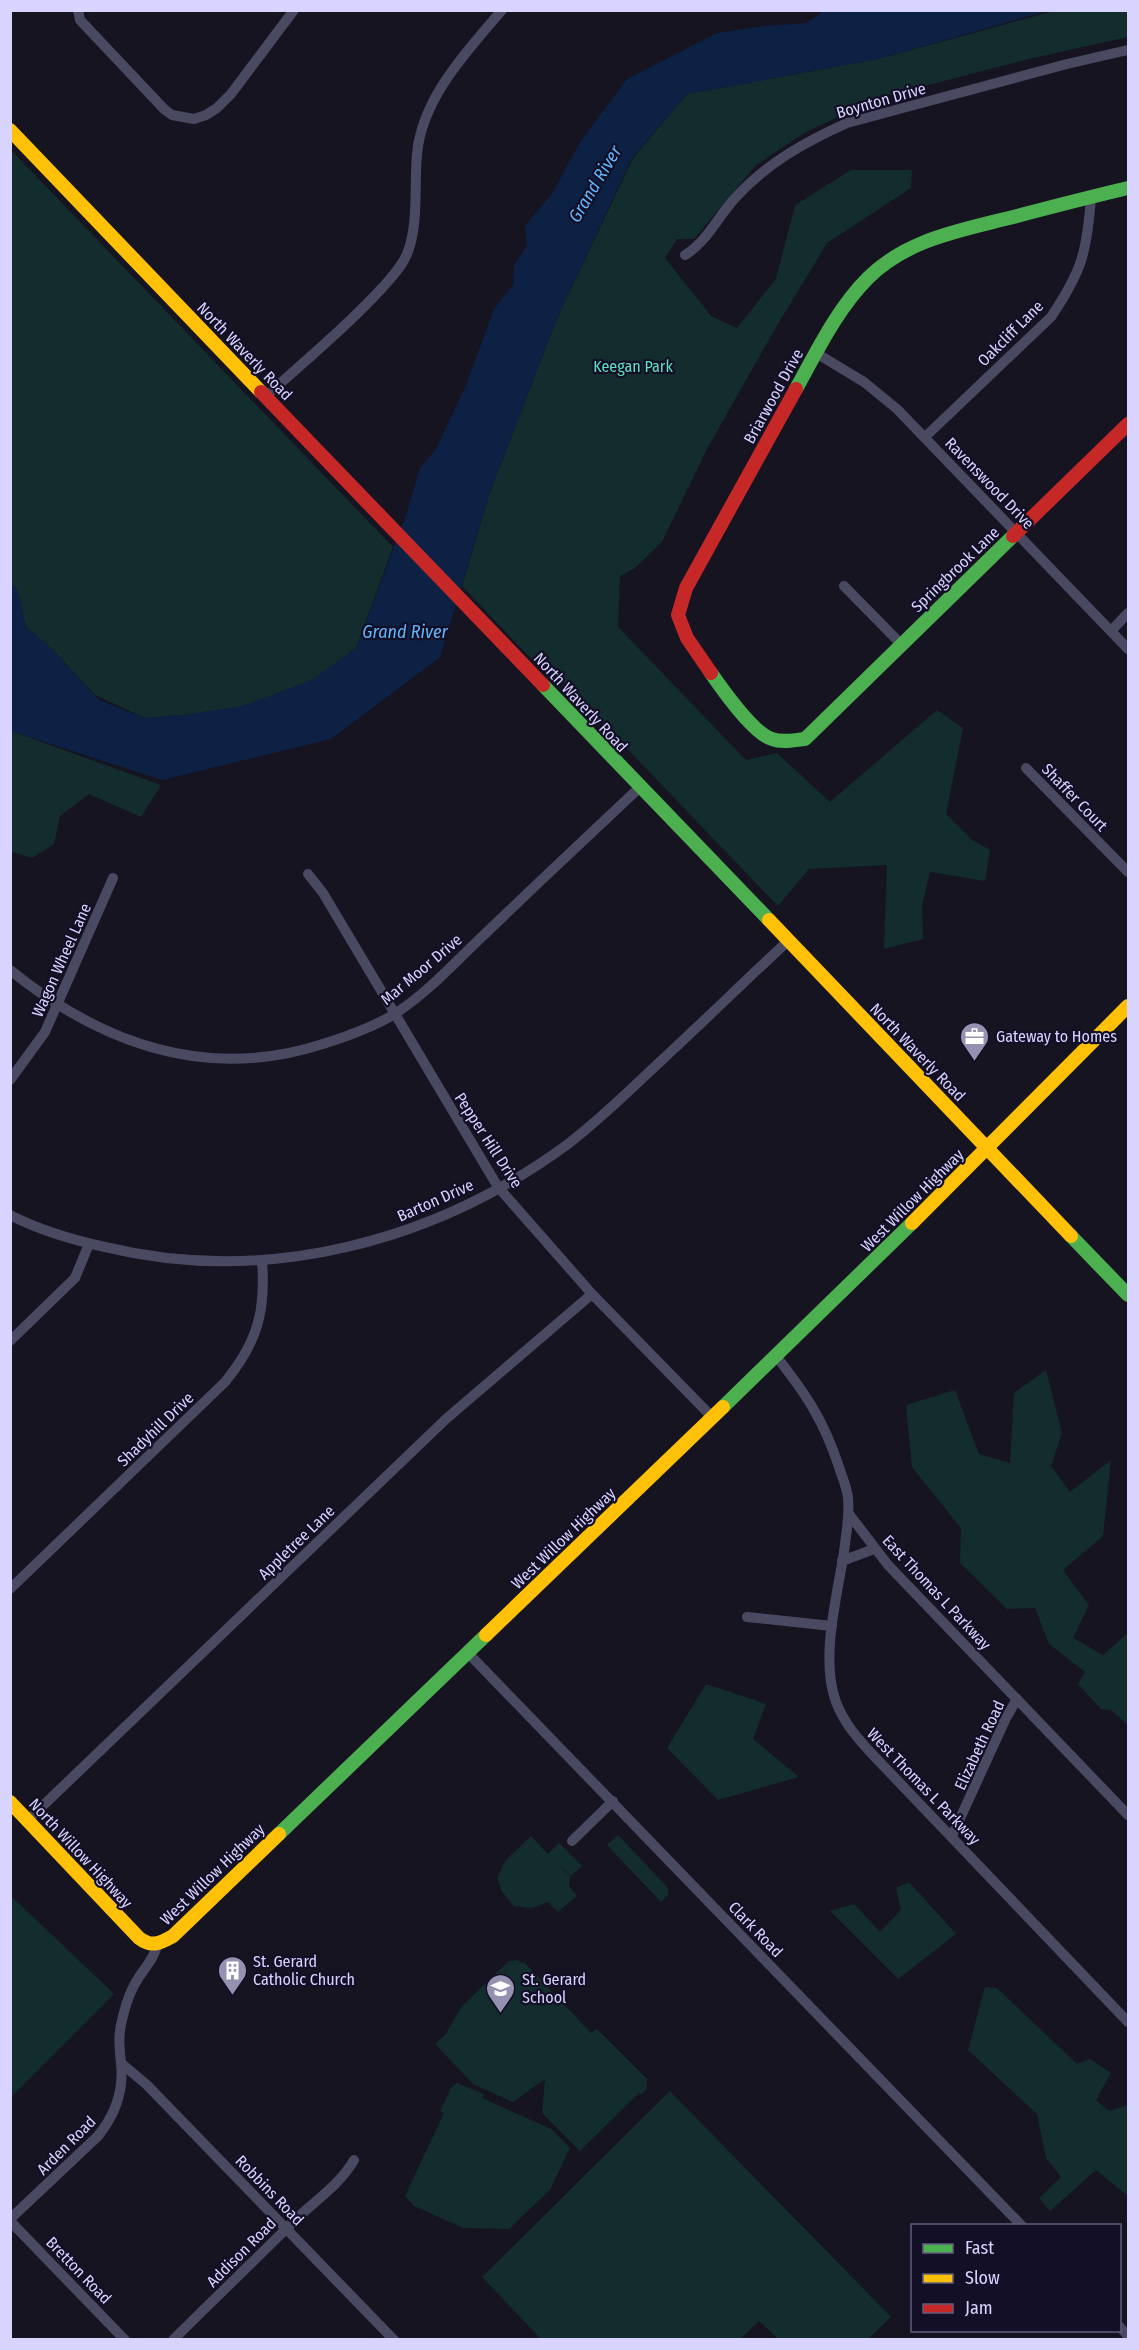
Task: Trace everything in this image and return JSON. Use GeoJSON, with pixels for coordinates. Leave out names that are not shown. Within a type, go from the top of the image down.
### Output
{"type":"FeatureCollection","features":[{"type":"Feature","properties":{"kind":"street"},"geometry":{"type":"LineString","coordinates":[[78,10],[80,20],[159,105],[172,115],[194,119],[217,108],[231,94],[294,10]]}},
{"type":"Feature","properties":{"kind":"street"},"geometry":{"type":"LineString","coordinates":[[266,396],[367,304],[392,277],[406,256],[413,231],[417,151],[421,135],[432,107],[450,75],[502,10]]}},
{"type":"Feature","properties":{"kind":"street","name":"Boynton Drive"},"geometry":{"type":"LineString","coordinates":[[685,255],[704,241],[746,186],[787,153],[814,138],[847,123],[1128,50]]}},
{"type":"Feature","properties":{"kind":"street","name":"North Waverly Road"},"geometry":{"type":"LineString","coordinates":[[10,130],[1128,1296]]}},
{"type":"Feature","properties":{"kind":"street","name":"Briarwood Drive"},"geometry":{"type":"LineString","coordinates":[[805,739],[784,741],[768,738],[754,727],[688,640],[678,615],[686,588],[816,352],[857,288],[879,268],[904,251],[940,236],[1128,188]]}},
{"type":"Feature","properties":{"kind":"street","name":"Oakcliff Lane"},"geometry":{"type":"LineString","coordinates":[[925,437],[1051,317],[1081,266],[1088,241],[1091,197]]}},
{"type":"Feature","properties":{"kind":"street","name":"Ravenswood Drive"},"geometry":{"type":"LineString","coordinates":[[816,352],[864,382],[925,437],[1128,649]]}},
{"type":"Feature","properties":{"kind":"street","name":"Springbrook Lane"},"geometry":{"type":"LineString","coordinates":[[805,739],[1128,424]]}},
{"type":"Feature","properties":{"kind":"street"},"geometry":{"type":"LineString","coordinates":[[844,586],[901,644]]}},
{"type":"Feature","properties":{"kind":"street"},"geometry":{"type":"LineString","coordinates":[[1110,631],[1128,613]]}},
{"type":"Feature","properties":{"kind":"street","name":"Shaffer Court"},"geometry":{"type":"LineString","coordinates":[[1026,768],[1128,872]]}},
{"type":"Feature","properties":{"kind":"street","name":"Mar Moor Drive"},"geometry":{"type":"LineString","coordinates":[[10,970],[58,1006],[98,1028],[172,1053],[216,1059],[257,1058],[309,1048],[342,1038],[393,1015],[436,980],[639,788]]}},
{"type":"Feature","properties":{"kind":"street","name":"Pepper Hill Drive"},"geometry":{"type":"LineString","coordinates":[[308,874],[323,893],[393,1015],[498,1187],[592,1294],[712,1417]]}},
{"type":"Feature","properties":{"kind":"street","name":"Wagon Wheel Lane"},"geometry":{"type":"LineString","coordinates":[[10,1080],[36,1047],[58,1006],[113,879]]}},
{"type":"Feature","properties":{"kind":"street","name":"Barton Drive"},"geometry":{"type":"LineString","coordinates":[[10,1215],[35,1227],[127,1253],[210,1262],[262,1261],[337,1251],[403,1231],[461,1207],[530,1170],[593,1124],[788,940]]}},
{"type":"Feature","properties":{"kind":"street","name":"West Willow Highway"},"geometry":{"type":"LineString","coordinates":[[157,1945],[173,1936],[776,1356],[918,1218],[1128,1006]]}},
{"type":"Feature","properties":{"kind":"street"},"geometry":{"type":"LineString","coordinates":[[10,1341],[75,1278],[89,1244]]}},
{"type":"Feature","properties":{"kind":"street","name":"Shadyhill Drive"},"geometry":{"type":"LineString","coordinates":[[10,1589],[219,1388],[239,1365],[249,1349],[262,1308],[264,1285],[262,1261]]}},
{"type":"Feature","properties":{"kind":"street","name":"Appletree Lane"},"geometry":{"type":"LineString","coordinates":[[28,1820],[446,1419],[592,1294]]}},
{"type":"Feature","properties":{"kind":"street","name":"East Thomas L Parkway"},"geometry":{"type":"LineString","coordinates":[[776,1356],[806,1395],[825,1428],[848,1495],[849,1514],[874,1549],[1128,1815]]}},
{"type":"Feature","properties":{"kind":"street","name":"West Thomas L Parkway"},"geometry":{"type":"LineString","coordinates":[[849,1514],[832,1626],[831,1675],[836,1701],[843,1716],[854,1734],[873,1755],[1128,2022]]}},
{"type":"Feature","properties":{"kind":"street"},"geometry":{"type":"LineString","coordinates":[[842,1561],[874,1549]]}},
{"type":"Feature","properties":{"kind":"street"},"geometry":{"type":"LineString","coordinates":[[747,1617],[832,1626]]}},
{"type":"Feature","properties":{"kind":"street","name":"Clark Road"},"geometry":{"type":"LineString","coordinates":[[468,1653],[1020,2224]]}},
{"type":"Feature","properties":{"kind":"street","name":"Elizabeth Road"},"geometry":{"type":"LineString","coordinates":[[952,1836],[1006,1718],[1017,1700]]}},
{"type":"Feature","properties":{"kind":"street","name":"North Willow Highway"},"geometry":{"type":"LineString","coordinates":[[10,1802],[139,1938],[146,1943],[157,1945]]}},
{"type":"Feature","properties":{"kind":"street"},"geometry":{"type":"LineString","coordinates":[[572,1841],[613,1802]]}},
{"type":"Feature","properties":{"kind":"street","name":"Arden Road"},"geometry":{"type":"LineString","coordinates":[[10,2220],[110,2122],[121,2087],[119,2033],[127,2002],[138,1978],[154,1957],[157,1945]]}},
{"type":"Feature","properties":{"kind":"street","name":"Robbins Road"},"geometry":{"type":"LineString","coordinates":[[121,2063],[147,2085],[394,2340]]}},
{"type":"Feature","properties":{"kind":"street","name":"Addison Road"},"geometry":{"type":"LineString","coordinates":[[174,2340],[339,2181],[354,2160]]}},
{"type":"Feature","properties":{"kind":"street","name":"Bretton Road"},"geometry":{"type":"LineString","coordinates":[[10,2220],[125,2340]]}},
{"type":"Feature","properties":{"kind":"green space","name":"Keegan Park"},"geometry":{"type":"Polygon","coordinates":[[[1054,11],[1128,11],[1128,37],[1029,59],[878,98],[806,132],[756,165],[694,239],[677,239],[665,258],[711,316],[737,328],[776,279],[795,205],[851,170],[912,170],[911,188],[827,243],[707,449],[662,542],[635,568],[620,576],[618,627],[746,760],[777,753],[830,802],[937,710],[963,728],[946,814],[972,840],[990,850],[985,881],[930,872],[922,905],[923,939],[884,949],[887,865],[809,869],[778,906],[562,681],[558,687],[462,586],[489,495],[557,318],[633,158],[687,94],[878,59],[1054,11]]]}},
{"type":"Feature","properties":{"kind":"green space"},"geometry":{"type":"Polygon","coordinates":[[[10,149],[393,547],[356,648],[312,681],[243,706],[145,718],[95,695],[52,649],[26,627],[17,589],[10,583],[10,149]]]}},
{"type":"Feature","properties":{"kind":"green space"},"geometry":{"type":"Polygon","coordinates":[[[11,731],[161,785],[141,817],[89,794],[60,816],[54,844],[32,858],[12,852],[11,731]]]}},
{"type":"Feature","properties":{"kind":"green space"},"geometry":{"type":"Polygon","coordinates":[[[1046,1370],[1062,1433],[1051,1466],[1070,1492],[1111,1460],[1103,1536],[1063,1570],[1089,1605],[1073,1638],[1103,1655],[1128,1633],[1128,1725],[1111,1710],[1101,1709],[1078,1684],[1085,1672],[1049,1644],[1035,1608],[1007,1609],[960,1563],[961,1528],[912,1467],[906,1405],[955,1390],[979,1454],[1010,1463],[1014,1393],[1046,1370]]]}},
{"type":"Feature","properties":{"kind":"green space"},"geometry":{"type":"Polygon","coordinates":[[[706,1684],[766,1704],[753,1739],[799,1777],[718,1800],[667,1748],[706,1684]]]}},
{"type":"Feature","properties":{"kind":"green space"},"geometry":{"type":"Polygon","coordinates":[[[618,1835],[668,1888],[668,1895],[661,1902],[607,1845],[618,1835]]]}},
{"type":"Feature","properties":{"kind":"green space"},"geometry":{"type":"Polygon","coordinates":[[[531,1836],[548,1854],[559,1843],[582,1866],[571,1876],[557,1863],[570,1876],[569,1886],[577,1896],[558,1912],[548,1902],[532,1908],[514,1906],[502,1892],[497,1878],[506,1860],[531,1836]]]}},
{"type":"Feature","properties":{"kind":"green space"},"geometry":{"type":"Polygon","coordinates":[[[909,1882],[956,1934],[898,1979],[830,1911],[854,1904],[880,1932],[901,1910],[896,1888],[909,1882]]]}},
{"type":"Feature","properties":{"kind":"green space"},"geometry":{"type":"Polygon","coordinates":[[[11,1896],[114,1994],[10,2097],[11,1896]]]}},
{"type":"Feature","properties":{"kind":"green space"},"geometry":{"type":"Polygon","coordinates":[[[518,1960],[522,1964],[524,1962],[591,2033],[597,2029],[647,2079],[645,2091],[639,2093],[580,2151],[542,2113],[545,2079],[513,2102],[473,2084],[435,2044],[445,2035],[462,2006],[509,1961],[518,1960]]]}},
{"type":"Feature","properties":{"kind":"green space"},"geometry":{"type":"Polygon","coordinates":[[[985,1987],[997,1988],[1077,2064],[1090,2059],[1111,2073],[1096,2100],[1109,2111],[1128,2105],[1128,2196],[1096,2170],[1050,2211],[1039,2198],[1061,2177],[1046,2158],[1037,2114],[968,2050],[985,1987]]]}},
{"type":"Feature","properties":{"kind":"green space"},"geometry":{"type":"Polygon","coordinates":[[[457,2083],[484,2094],[482,2098],[551,2129],[570,2148],[550,2190],[509,2229],[463,2228],[414,2206],[405,2196],[444,2113],[440,2111],[451,2088],[457,2083]]]}},
{"type":"Feature","properties":{"kind":"green space"},"geometry":{"type":"Polygon","coordinates":[[[670,2091],[891,2317],[868,2339],[778,2339],[759,2321],[740,2339],[541,2339],[482,2277],[670,2091]]]}},
{"type":"Feature","properties":{"kind":"water","name":"Grand River"},"geometry":{"type":"Polygon","coordinates":[[[824,11],[1047,11],[878,59],[687,94],[632,158],[557,318],[489,495],[440,657],[331,739],[162,780],[11,731],[10,583],[17,589],[26,627],[52,649],[99,700],[145,718],[243,706],[312,680],[356,648],[405,518],[420,468],[436,449],[467,383],[494,309],[513,285],[514,265],[527,246],[525,226],[552,194],[580,142],[627,79],[717,33],[806,23],[824,11]]]}},
{"type":"Feature","properties":{"kind":"traffic: fast"},"geometry":{"type":"LineString","coordinates":[[796,389],[828,331],[857,290],[883,265],[900,254],[955,232],[1128,188]]}},
{"type":"Feature","properties":{"kind":"traffic: fast"},"geometry":{"type":"LineString","coordinates":[[711,673],[756,729],[780,741],[805,739],[1013,536]]}},
{"type":"Feature","properties":{"kind":"traffic: fast"},"geometry":{"type":"LineString","coordinates":[[543,685],[769,920]]}},
{"type":"Feature","properties":{"kind":"traffic: fast"},"geometry":{"type":"LineString","coordinates":[[723,1407],[912,1223]]}},
{"type":"Feature","properties":{"kind":"traffic: fast"},"geometry":{"type":"LineString","coordinates":[[1071,1236],[1128,1295]]}},
{"type":"Feature","properties":{"kind":"traffic: fast"},"geometry":{"type":"LineString","coordinates":[[279,1834],[486,1635]]}},
{"type":"Feature","properties":{"kind":"traffic: slow"},"geometry":{"type":"LineString","coordinates":[[10,130],[261,392]]}},
{"type":"Feature","properties":{"kind":"traffic: slow"},"geometry":{"type":"LineString","coordinates":[[769,920],[1071,1236]]}},
{"type":"Feature","properties":{"kind":"traffic: slow"},"geometry":{"type":"LineString","coordinates":[[912,1223],[1128,1006]]}},
{"type":"Feature","properties":{"kind":"traffic: slow"},"geometry":{"type":"LineString","coordinates":[[486,1635],[723,1407]]}},
{"type":"Feature","properties":{"kind":"traffic: slow"},"geometry":{"type":"LineString","coordinates":[[10,1802],[139,1938],[152,1944],[173,1936],[279,1834]]}},
{"type":"Feature","properties":{"kind":"traffic: jam"},"geometry":{"type":"LineString","coordinates":[[711,673],[687,638],[678,615],[686,588],[796,389]]}},
{"type":"Feature","properties":{"kind":"traffic: jam"},"geometry":{"type":"LineString","coordinates":[[261,392],[543,685]]}},
{"type":"Feature","properties":{"kind":"traffic: jam"},"geometry":{"type":"LineString","coordinates":[[1013,536],[1128,424]]}},
{"type":"Feature","properties":{"kind":"place","name":"Gateway to Homes"},"geometry":{"type":"Point","coordinates":[975,1062]}},
{"type":"Feature","properties":{"kind":"place","name":"St. Gerard Catholic Church"},"geometry":{"type":"Point","coordinates":[232,1996]}},
{"type":"Feature","properties":{"kind":"place","name":"St. Gerard School"},"geometry":{"type":"Point","coordinates":[501,2014]}}]}
